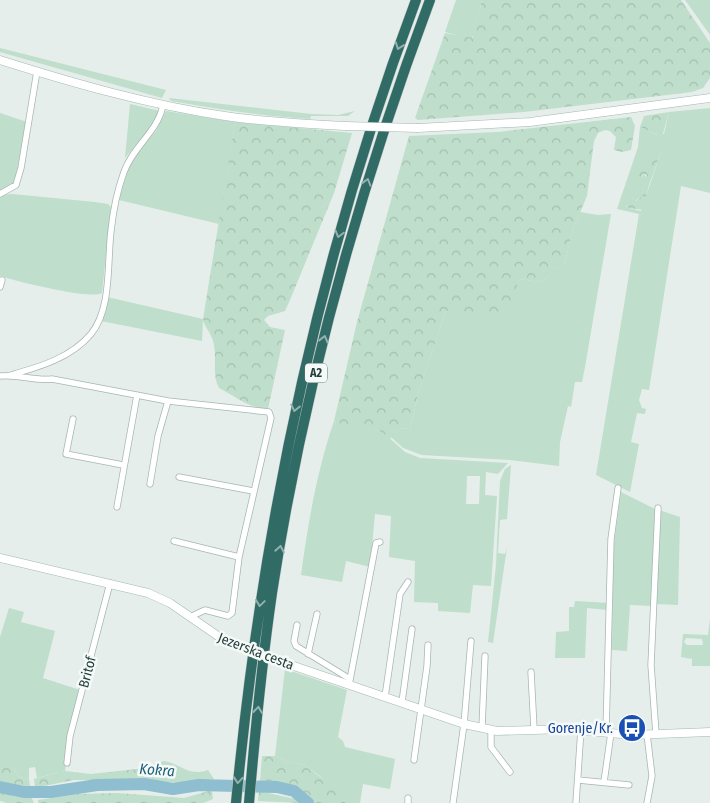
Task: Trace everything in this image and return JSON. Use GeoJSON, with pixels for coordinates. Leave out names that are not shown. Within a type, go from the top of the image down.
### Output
{"type":"FeatureCollection","features":[{"type":"Feature","properties":{"kind":"highway","name":"A2"},"geometry":{"type":"LineString","coordinates":[[236,803],[240,758],[268,545],[300,385],[347,206],[370,128],[416,0]]}},
{"type":"Feature","properties":{"kind":"highway","name":"A2"},"geometry":{"type":"LineString","coordinates":[[249,803],[272,593],[314,380],[363,194],[383,131],[430,0]]}},
{"type":"Feature","properties":{"kind":"street"},"geometry":{"type":"LineString","coordinates":[[0,60],[163,104],[226,116],[346,126],[418,128],[530,122],[710,98]]}},
{"type":"Feature","properties":{"kind":"street"},"geometry":{"type":"LineString","coordinates":[[0,194],[16,185],[21,168],[37,71]]}},
{"type":"Feature","properties":{"kind":"street"},"geometry":{"type":"LineString","coordinates":[[0,376],[10,375],[65,355],[91,334],[101,317],[114,211],[123,173],[129,159],[152,132],[160,117],[163,104]]}},
{"type":"Feature","properties":{"kind":"street"},"geometry":{"type":"LineString","coordinates":[[0,287],[2,280]]}},
{"type":"Feature","properties":{"kind":"street"},"geometry":{"type":"LineString","coordinates":[[10,375],[35,380],[59,380],[168,401],[269,412],[271,418],[239,557],[232,613],[228,616],[205,610],[190,617]]}},
{"type":"Feature","properties":{"kind":"street"},"geometry":{"type":"LineString","coordinates":[[117,507],[137,395]]}},
{"type":"Feature","properties":{"kind":"street"},"geometry":{"type":"LineString","coordinates":[[150,484],[158,436],[168,401]]}},
{"type":"Feature","properties":{"kind":"street"},"geometry":{"type":"LineString","coordinates":[[73,419],[66,454],[123,465]]}},
{"type":"Feature","properties":{"kind":"street"},"geometry":{"type":"LineString","coordinates":[[179,477],[253,491]]}},
{"type":"Feature","properties":{"kind":"street"},"geometry":{"type":"LineString","coordinates":[[604,782],[608,733],[611,538],[618,488]]}},
{"type":"Feature","properties":{"kind":"street"},"geometry":{"type":"LineString","coordinates":[[656,734],[651,665],[658,508]]}},
{"type":"Feature","properties":{"kind":"street"},"geometry":{"type":"LineString","coordinates":[[174,541],[239,557]]}},
{"type":"Feature","properties":{"kind":"street"},"geometry":{"type":"LineString","coordinates":[[297,625],[294,641],[296,646],[349,682],[376,543],[380,542]]}},
{"type":"Feature","properties":{"kind":"street"},"geometry":{"type":"LineString","coordinates":[[0,558],[110,583]]}},
{"type":"Feature","properties":{"kind":"street"},"geometry":{"type":"LineString","coordinates":[[385,697],[400,594],[408,582]]}},
{"type":"Feature","properties":{"kind":"street","name":"Jezerska cesta"},"geometry":{"type":"LineString","coordinates":[[110,583],[148,593],[170,603],[228,643],[288,664],[349,682],[385,697],[464,724],[491,730],[581,730],[647,734],[710,732]]}},
{"type":"Feature","properties":{"kind":"street","name":"Britof"},"geometry":{"type":"LineString","coordinates":[[67,763],[70,736],[110,583]]}},
{"type":"Feature","properties":{"kind":"street","name":"Jezerska cesta"},"geometry":{"type":"LineString","coordinates":[[308,654],[317,614]]}},
{"type":"Feature","properties":{"kind":"street"},"geometry":{"type":"LineString","coordinates":[[402,702],[412,629]]}},
{"type":"Feature","properties":{"kind":"street"},"geometry":{"type":"LineString","coordinates":[[453,803],[464,724],[471,641]]}},
{"type":"Feature","properties":{"kind":"street"},"geometry":{"type":"LineString","coordinates":[[414,760],[422,709],[428,646]]}},
{"type":"Feature","properties":{"kind":"street"},"geometry":{"type":"LineString","coordinates":[[482,728],[485,656]]}},
{"type":"Feature","properties":{"kind":"street"},"geometry":{"type":"LineString","coordinates":[[531,672],[534,729]]}},
{"type":"Feature","properties":{"kind":"street"},"geometry":{"type":"LineString","coordinates":[[491,730],[491,747],[510,772]]}},
{"type":"Feature","properties":{"kind":"street"},"geometry":{"type":"LineString","coordinates":[[576,803],[581,730]]}},
{"type":"Feature","properties":{"kind":"street"},"geometry":{"type":"LineString","coordinates":[[647,734],[652,771],[647,803]]}},
{"type":"Feature","properties":{"kind":"street"},"geometry":{"type":"LineString","coordinates":[[578,780],[630,785]]}},
{"type":"Feature","properties":{"kind":"green space"},"geometry":{"type":"Polygon","coordinates":[[[456,0],[482,0],[474,35],[471,39],[445,32],[456,0]]]}},
{"type":"Feature","properties":{"kind":"green space"},"geometry":{"type":"Polygon","coordinates":[[[482,0],[681,0],[710,43],[710,78],[703,88],[692,92],[524,112],[418,120],[415,118],[445,33],[473,38],[482,0]]]}},
{"type":"Feature","properties":{"kind":"green space"},"geometry":{"type":"Polygon","coordinates":[[[685,0],[710,0],[710,35],[685,0]]]}},
{"type":"Feature","properties":{"kind":"green space"},"geometry":{"type":"Polygon","coordinates":[[[0,48],[166,90],[162,98],[0,52],[0,48]]]}},
{"type":"Feature","properties":{"kind":"green space"},"geometry":{"type":"Polygon","coordinates":[[[169,98],[311,114],[338,115],[355,111],[348,116],[311,116],[310,119],[223,109],[171,101],[169,98]]]}},
{"type":"Feature","properties":{"kind":"green space"},"geometry":{"type":"Polygon","coordinates":[[[130,104],[160,111],[159,117],[125,158],[130,104]]]}},
{"type":"Feature","properties":{"kind":"green space"},"geometry":{"type":"Polygon","coordinates":[[[710,108],[710,193],[681,186],[649,390],[642,389],[639,400],[642,408],[646,409],[645,414],[637,413],[631,442],[639,444],[630,492],[596,475],[639,214],[617,209],[638,147],[640,127],[657,135],[664,134],[669,112],[710,108]],[[661,152],[640,166],[639,171],[642,177],[644,174],[647,178],[642,196],[635,201],[632,197],[626,206],[629,208],[641,211],[661,152]]]}},
{"type":"Feature","properties":{"kind":"green space"},"geometry":{"type":"Polygon","coordinates":[[[166,111],[235,122],[219,224],[119,200],[131,160],[156,131],[166,111]]]}},
{"type":"Feature","properties":{"kind":"green space"},"geometry":{"type":"Polygon","coordinates":[[[669,112],[662,137],[640,127],[644,116],[669,112]]]}},
{"type":"Feature","properties":{"kind":"green space"},"geometry":{"type":"Polygon","coordinates":[[[0,113],[27,122],[14,184],[0,192],[0,113]]]}},
{"type":"Feature","properties":{"kind":"green space"},"geometry":{"type":"Polygon","coordinates":[[[631,117],[635,126],[631,150],[622,152],[614,150],[616,137],[610,131],[605,130],[598,133],[594,141],[587,196],[573,229],[564,266],[551,270],[548,277],[541,282],[519,279],[509,313],[503,316],[474,314],[453,309],[446,311],[419,390],[410,429],[401,428],[390,439],[375,429],[345,425],[334,421],[357,322],[409,136],[498,132],[631,117]]]}},
{"type":"Feature","properties":{"kind":"green space"},"geometry":{"type":"Polygon","coordinates":[[[235,122],[352,133],[334,193],[285,311],[268,316],[264,320],[270,327],[285,330],[268,409],[254,407],[219,388],[215,377],[213,341],[203,319],[235,122]]]}},
{"type":"Feature","properties":{"kind":"green space"},"geometry":{"type":"Polygon","coordinates":[[[660,151],[643,210],[629,208],[626,205],[629,195],[636,201],[642,196],[647,175],[644,174],[637,180],[634,179],[641,165],[650,154],[660,151]]]}},
{"type":"Feature","properties":{"kind":"green space"},"geometry":{"type":"Polygon","coordinates":[[[12,194],[95,202],[108,204],[111,207],[102,293],[83,294],[69,292],[0,276],[0,199],[2,195],[12,194]]]}},
{"type":"Feature","properties":{"kind":"green space"},"geometry":{"type":"Polygon","coordinates":[[[580,212],[598,215],[611,214],[582,382],[575,382],[571,407],[568,406],[560,442],[559,466],[510,460],[422,455],[403,448],[391,437],[401,428],[410,429],[419,390],[446,311],[516,288],[519,279],[541,282],[548,277],[550,270],[564,266],[573,229],[580,212]]]}},
{"type":"Feature","properties":{"kind":"green space"},"geometry":{"type":"Polygon","coordinates":[[[107,297],[203,319],[202,341],[101,321],[106,310],[107,297]]]}},
{"type":"Feature","properties":{"kind":"green space"},"geometry":{"type":"Polygon","coordinates":[[[334,421],[347,425],[367,426],[384,433],[405,452],[420,458],[508,463],[498,474],[486,472],[485,495],[497,496],[491,586],[473,585],[470,613],[438,611],[438,603],[414,602],[415,561],[389,557],[391,516],[375,514],[370,567],[346,561],[342,582],[301,575],[314,497],[334,421]],[[467,476],[466,504],[479,504],[480,476],[467,476]]]}},
{"type":"Feature","properties":{"kind":"green space"},"geometry":{"type":"Polygon","coordinates":[[[511,465],[507,519],[500,520],[498,553],[505,554],[507,547],[493,643],[488,642],[496,565],[500,481],[505,469],[511,465]]]}},
{"type":"Feature","properties":{"kind":"green space"},"geometry":{"type":"Polygon","coordinates":[[[621,492],[655,509],[653,606],[630,605],[627,651],[612,650],[613,551],[621,492]]]}},
{"type":"Feature","properties":{"kind":"green space"},"geometry":{"type":"Polygon","coordinates":[[[659,510],[680,517],[678,605],[656,604],[659,510]]]}},
{"type":"Feature","properties":{"kind":"green space"},"geometry":{"type":"Polygon","coordinates":[[[575,601],[609,603],[608,610],[587,608],[585,658],[555,658],[556,632],[569,631],[569,607],[574,607],[575,601]]]}},
{"type":"Feature","properties":{"kind":"green space"},"geometry":{"type":"Polygon","coordinates":[[[9,608],[24,612],[21,622],[55,631],[43,678],[80,690],[65,771],[37,778],[35,767],[29,768],[29,779],[19,777],[13,768],[0,761],[0,637],[9,608]]]}},
{"type":"Feature","properties":{"kind":"green space"},"geometry":{"type":"Polygon","coordinates":[[[710,619],[710,666],[692,666],[692,659],[681,657],[683,634],[708,635],[710,619]],[[686,638],[684,642],[687,645],[703,645],[702,639],[686,638]]]}},
{"type":"Feature","properties":{"kind":"green space"},"geometry":{"type":"Polygon","coordinates":[[[285,669],[347,690],[338,737],[343,741],[345,747],[395,759],[390,789],[363,784],[360,803],[346,803],[320,776],[304,765],[286,761],[275,756],[285,669]]]}},
{"type":"Feature","properties":{"kind":"green space"},"geometry":{"type":"Polygon","coordinates":[[[262,756],[275,756],[286,761],[304,765],[327,782],[346,803],[314,803],[296,788],[283,783],[260,782],[262,756]]]}},
{"type":"Feature","properties":{"kind":"green space"},"geometry":{"type":"Polygon","coordinates":[[[0,761],[11,765],[19,777],[29,779],[30,787],[21,788],[0,781],[0,761]]]}},
{"type":"Feature","properties":{"kind":"green space"},"geometry":{"type":"Polygon","coordinates":[[[164,761],[190,771],[201,772],[208,770],[214,779],[184,783],[138,780],[137,769],[164,761]]]}},
{"type":"Feature","properties":{"kind":"green space"},"geometry":{"type":"Polygon","coordinates":[[[137,769],[138,780],[73,780],[35,788],[34,779],[65,771],[91,774],[137,769]]]}},
{"type":"Feature","properties":{"kind":"green space"},"geometry":{"type":"Polygon","coordinates":[[[212,790],[213,799],[203,803],[38,803],[38,800],[78,794],[117,793],[184,798],[212,790]]]}},
{"type":"Feature","properties":{"kind":"green space"},"geometry":{"type":"Polygon","coordinates":[[[259,791],[295,799],[300,803],[258,801],[259,791]]]}},
{"type":"Feature","properties":{"kind":"green space"},"geometry":{"type":"Polygon","coordinates":[[[0,793],[31,796],[34,803],[7,803],[0,801],[0,793]]]}},
{"type":"Feature","properties":{"kind":"waterway","name":"Kokra"},"geometry":{"type":"LineString","coordinates":[[0,787],[24,792],[51,792],[97,785],[144,784],[173,789],[199,785],[277,787],[294,791],[308,803]]}},
{"type":"Feature","properties":{"kind":"place","name":"Gorenje/Kr."},"geometry":{"type":"Point","coordinates":[632,728]}}]}
